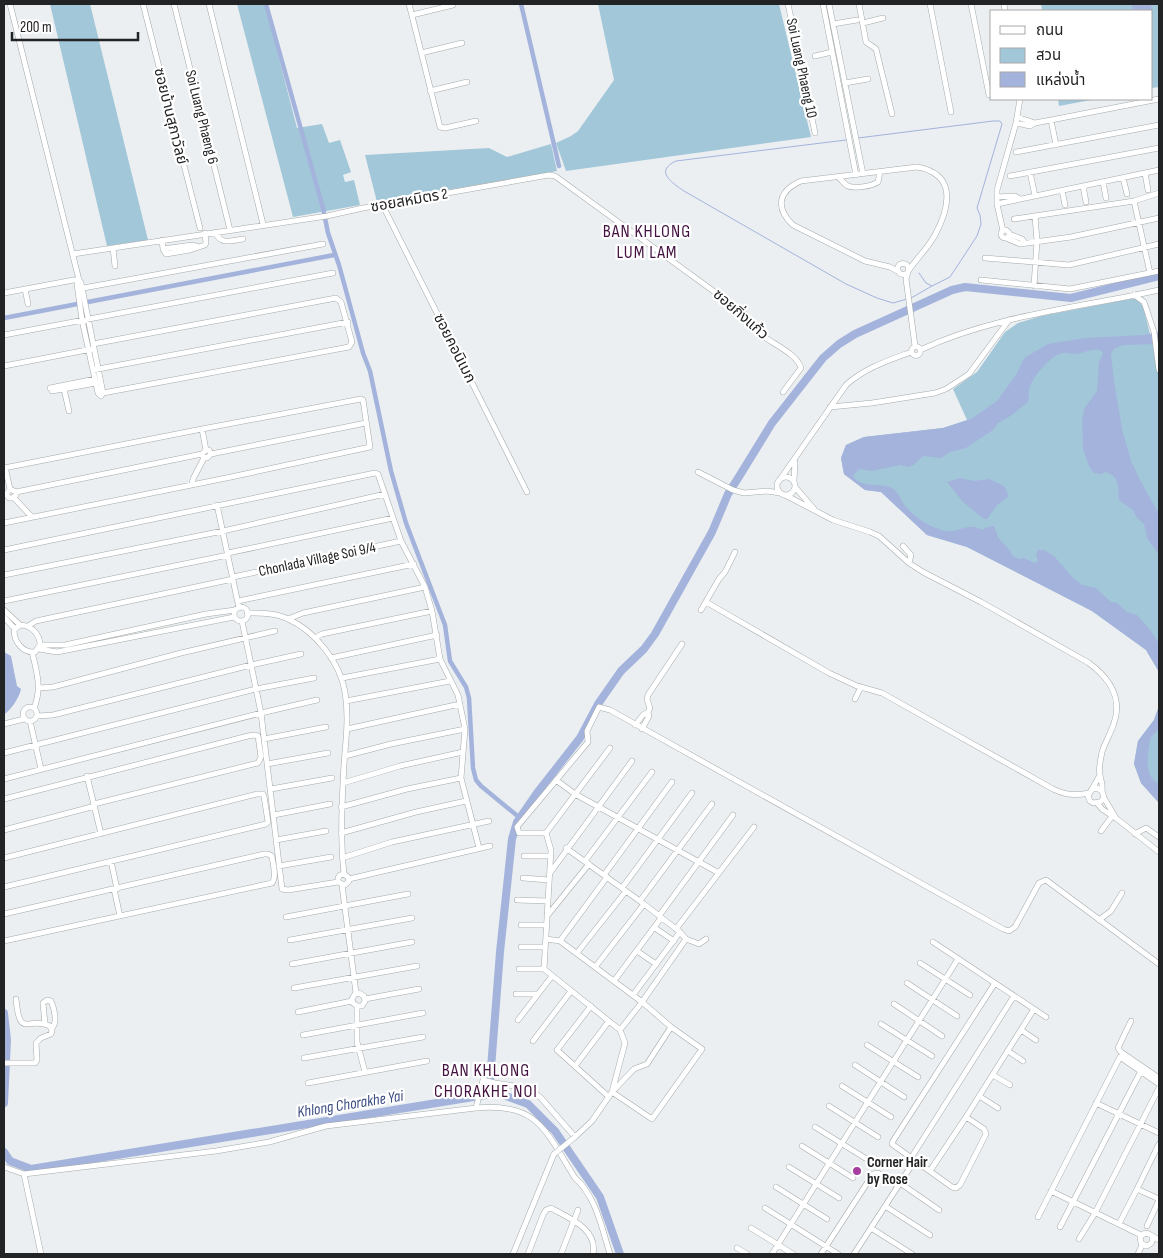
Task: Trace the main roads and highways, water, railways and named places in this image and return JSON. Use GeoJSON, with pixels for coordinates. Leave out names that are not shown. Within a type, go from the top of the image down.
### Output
{"type":"FeatureCollection","features":[{"type":"Feature","properties":{"kind":"water"},"geometry":{"type":"Polygon","coordinates":[[[1132,4],[1151,4],[1152,10],[1133,10],[1132,4]]]}},
{"type":"Feature","properties":{"kind":"water"},"geometry":{"type":"Polygon","coordinates":[[[1159,332],[1159,344],[1123,345],[1114,349],[1111,354],[1122,429],[1131,461],[1159,514],[1159,555],[1147,538],[1144,524],[1137,518],[1133,510],[1119,500],[1118,487],[1114,477],[1106,472],[1094,473],[1089,466],[1083,449],[1082,421],[1084,409],[1097,391],[1099,362],[1103,354],[1102,351],[1092,350],[1075,354],[1064,353],[1054,357],[1039,371],[1032,382],[1029,388],[1028,402],[998,423],[993,430],[966,448],[950,452],[941,458],[923,456],[909,467],[900,465],[872,471],[859,469],[853,476],[861,483],[887,486],[894,489],[912,513],[933,527],[945,531],[955,531],[967,527],[982,530],[994,526],[998,537],[1013,556],[1019,559],[1024,558],[1035,563],[1038,561],[1036,555],[1038,550],[1044,550],[1054,556],[1073,578],[1082,585],[1096,588],[1111,602],[1117,603],[1127,612],[1137,615],[1159,644],[1159,672],[1146,650],[1092,611],[967,547],[927,535],[881,492],[865,490],[844,474],[841,458],[846,445],[864,437],[943,428],[971,419],[997,401],[1016,375],[1024,358],[1048,344],[1085,338],[1144,335],[1159,332]]]}},
{"type":"Feature","properties":{"kind":"water"},"geometry":{"type":"Polygon","coordinates":[[[960,478],[974,481],[989,479],[1004,486],[1008,497],[997,505],[987,519],[984,519],[963,502],[947,482],[960,478]]]}},
{"type":"Feature","properties":{"kind":"water"},"geometry":{"type":"Polygon","coordinates":[[[4,652],[11,656],[17,686],[21,689],[19,696],[4,714],[4,652]]]}},
{"type":"Feature","properties":{"kind":"water"},"geometry":{"type":"Polygon","coordinates":[[[1159,706],[1159,729],[1151,737],[1148,766],[1154,781],[1159,784],[1159,803],[1141,783],[1134,764],[1138,741],[1154,720],[1159,706]]]}},
{"type":"Feature","properties":{"kind":"waterway"},"geometry":{"type":"LineString","coordinates":[[266,4],[323,208],[328,233],[370,371],[391,471],[406,523],[445,625],[450,661],[466,687],[469,698],[473,768],[476,780],[520,818]]}},
{"type":"Feature","properties":{"kind":"waterway"},"geometry":{"type":"LineString","coordinates":[[521,4],[559,166]]}},
{"type":"Feature","properties":{"kind":"waterway"},"geometry":{"type":"LineString","coordinates":[[858,138],[993,121],[1000,121],[1002,124],[977,208],[981,224],[977,236],[950,277],[932,286],[926,283],[919,273]]}},
{"type":"Feature","properties":{"kind":"waterway"},"geometry":{"type":"LineString","coordinates":[[846,140],[676,161],[666,169],[666,173],[670,181],[684,191],[846,284],[893,303],[907,299]]}},
{"type":"Feature","properties":{"kind":"waterway"},"geometry":{"type":"LineString","coordinates":[[4,318],[334,255]]}},
{"type":"Feature","properties":{"kind":"waterway"},"geometry":{"type":"LineString","coordinates":[[489,1094],[500,952],[512,839],[517,822],[580,738],[598,704],[621,671],[644,649],[655,634],[712,532],[728,494],[772,423],[823,358],[839,344],[855,334],[952,290],[965,287],[1071,298],[1159,276]]}},
{"type":"Feature","properties":{"kind":"waterway"},"geometry":{"type":"LineString","coordinates":[[911,298],[932,286]]}},
{"type":"Feature","properties":{"kind":"waterway","name":"Khlong Chorakhe Yai"},"geometry":{"type":"LineString","coordinates":[[4,1013],[7,1040],[4,1103]]}},
{"type":"Feature","properties":{"kind":"waterway","name":"Khlong Chorakhe Yai"},"geometry":{"type":"LineString","coordinates":[[4,1152],[10,1161],[31,1169],[498,1093],[528,1104],[555,1131],[600,1197],[620,1254]]}},
{"type":"Feature","properties":{"kind":"place","name":"Corner Hair by Rose"},"geometry":{"type":"Point","coordinates":[857,1171]}},
{"type":"Feature","properties":{"kind":"district","name":"BAN KHLONG LUM LAM"},"geometry":{"type":"Point","coordinates":[647,241]}},
{"type":"Feature","properties":{"kind":"district","name":"BAN KHLONG CHORAKHE NOI"},"geometry":{"type":"Point","coordinates":[486,1080]}}]}
